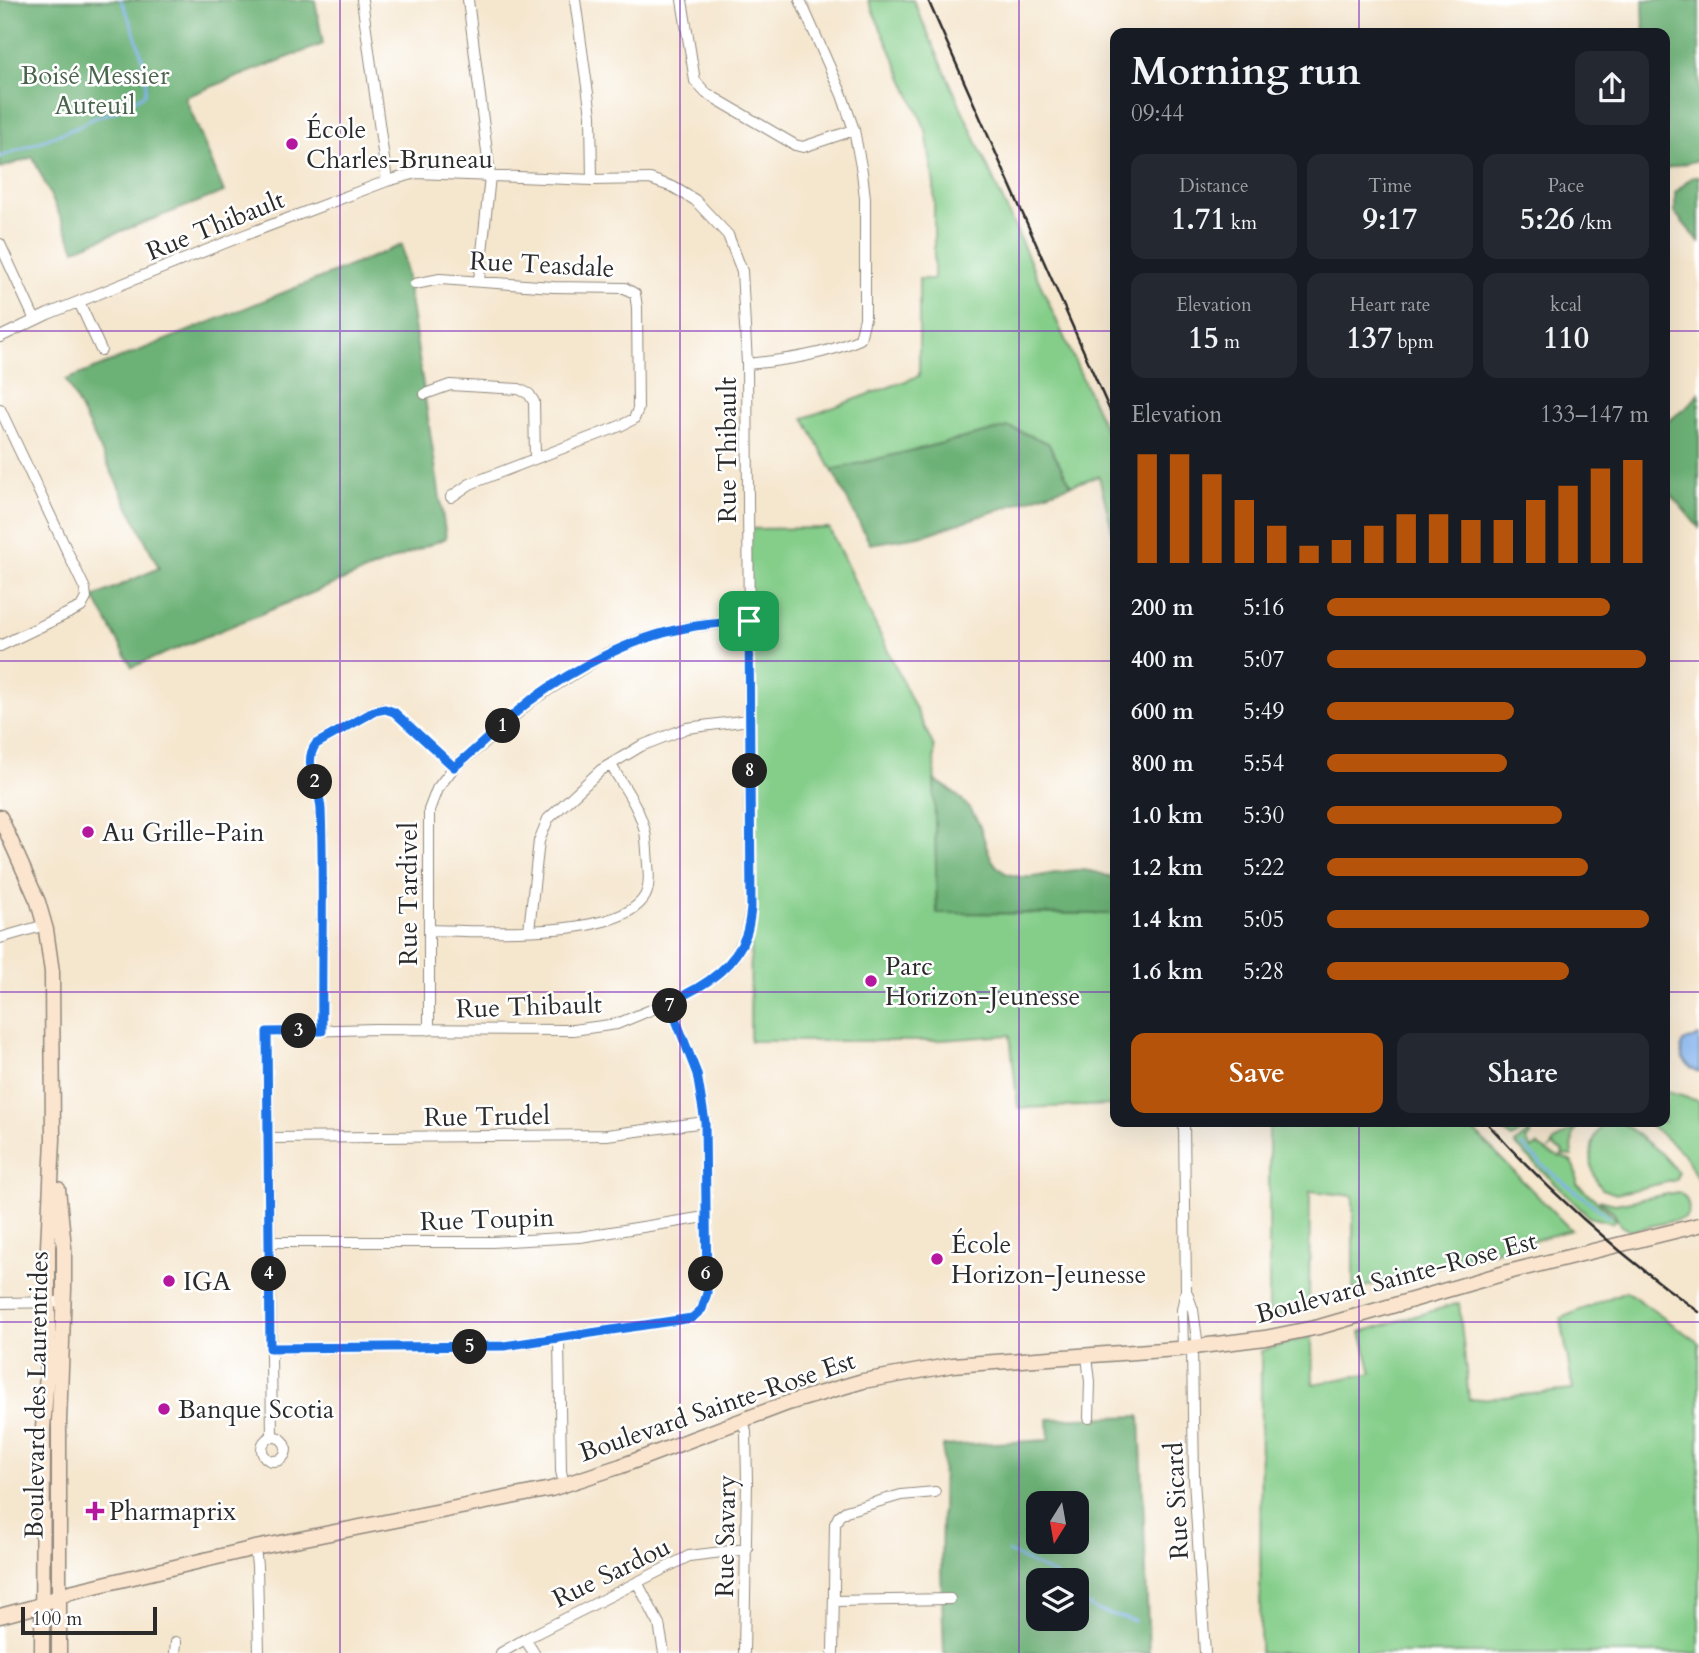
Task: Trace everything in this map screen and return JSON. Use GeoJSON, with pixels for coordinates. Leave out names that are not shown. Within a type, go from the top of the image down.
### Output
{"type":"FeatureCollection","features":[{"type":"Feature","properties":{"kind":"street"},"geometry":{"type":"LineString","coordinates":[[362,0],[387,181]]}},
{"type":"Feature","properties":{"kind":"street"},"geometry":{"type":"LineString","coordinates":[[468,0],[490,176],[480,281]]}},
{"type":"Feature","properties":{"kind":"street"},"geometry":{"type":"LineString","coordinates":[[575,0],[592,115],[592,180]]}},
{"type":"Feature","properties":{"kind":"street"},"geometry":{"type":"LineString","coordinates":[[682,0],[695,80],[706,93],[795,145],[803,147],[854,130]]}},
{"type":"Feature","properties":{"kind":"street"},"geometry":{"type":"LineString","coordinates":[[747,365],[806,357],[860,339],[864,318],[865,198],[854,130],[842,95],[800,0]]}},
{"type":"Feature","properties":{"kind":"street","name":"Rue Thibault"},"geometry":{"type":"LineString","coordinates":[[0,337],[79,302],[387,181],[417,173],[592,180],[650,179],[673,187],[695,200],[728,235],[742,271],[747,365],[751,908],[746,935],[734,958],[720,973],[684,996],[617,1024],[573,1030],[267,1032],[268,1138]]}},
{"type":"Feature","properties":{"kind":"street"},"geometry":{"type":"LineString","coordinates":[[0,244],[35,320]]}},
{"type":"Feature","properties":{"kind":"street","name":"Rue Teasdale"},"geometry":{"type":"LineString","coordinates":[[415,284],[440,279],[553,287],[625,288],[635,294],[638,409],[634,419],[470,484],[451,497]]}},
{"type":"Feature","properties":{"kind":"street"},"geometry":{"type":"LineString","coordinates":[[79,302],[102,350]]}},
{"type":"Feature","properties":{"kind":"street"},"geometry":{"type":"LineString","coordinates":[[425,394],[450,385],[519,389],[529,394],[534,401],[536,458]]}},
{"type":"Feature","properties":{"kind":"street"},"geometry":{"type":"LineString","coordinates":[[0,409],[85,589],[86,598],[81,607],[0,646]]}},
{"type":"Feature","properties":{"kind":"street","name":"Rue Tardivel"},"geometry":{"type":"LineString","coordinates":[[429,1030],[429,810],[437,789],[454,767],[531,701],[606,654],[642,639],[686,627],[749,621]]}},
{"type":"Feature","properties":{"kind":"street"},"geometry":{"type":"LineString","coordinates":[[322,1031],[321,806],[309,762],[311,750],[316,744],[375,711],[385,709],[394,712],[454,767]]}},
{"type":"Feature","properties":{"kind":"street"},"geometry":{"type":"LineString","coordinates":[[529,930],[539,841],[548,819],[601,770],[641,746],[687,728],[749,720]]}},
{"type":"Feature","properties":{"kind":"street"},"geometry":{"type":"LineString","coordinates":[[429,930],[571,928],[606,921],[637,906],[647,893],[645,831],[611,765]]}},
{"type":"Feature","properties":{"kind":"street","name":"Boulevard des Laurentides"},"geometry":{"type":"LineString","coordinates":[[0,817],[4,835],[31,884],[44,925],[52,972],[53,1139],[43,1438],[42,1653]]}},
{"type":"Feature","properties":{"kind":"street"},"geometry":{"type":"LineString","coordinates":[[0,938],[44,925]]}},
{"type":"Feature","properties":{"kind":"street"},"geometry":{"type":"LineString","coordinates":[[270,1348],[486,1347],[559,1339],[692,1318],[702,1309],[707,1293],[705,1122],[697,1074],[669,1002]]}},
{"type":"Feature","properties":{"kind":"street","name":"Rue Trudel"},"geometry":{"type":"LineString","coordinates":[[268,1138],[607,1135],[705,1122]]}},
{"type":"Feature","properties":{"kind":"street"},"geometry":{"type":"LineString","coordinates":[[1184,1127],[1186,1290],[1182,1310],[1191,1348]]}},
{"type":"Feature","properties":{"kind":"street"},"geometry":{"type":"LineString","coordinates":[[268,1138],[272,1437]]}},
{"type":"Feature","properties":{"kind":"street","name":"Boulevard des Laurentides"},"geometry":{"type":"LineString","coordinates":[[53,1139],[64,1247],[59,1422],[59,1653]]}},
{"type":"Feature","properties":{"kind":"street","name":"Rue Toupin"},"geometry":{"type":"LineString","coordinates":[[269,1242],[517,1241],[580,1237],[705,1217]]}},
{"type":"Feature","properties":{"kind":"street","name":"Boulevard Sainte-Rose Est"},"geometry":{"type":"LineString","coordinates":[[0,1616],[58,1597],[254,1548],[508,1499],[564,1485],[828,1390],[876,1378],[953,1366],[1191,1348],[1251,1340],[1319,1327],[1515,1270],[1699,1225]]}},
{"type":"Feature","properties":{"kind":"street"},"geometry":{"type":"LineString","coordinates":[[1186,1290],[1193,1310],[1191,1348]]}},
{"type":"Feature","properties":{"kind":"street"},"geometry":{"type":"LineString","coordinates":[[0,1303],[63,1302]]}},
{"type":"Feature","properties":{"kind":"street"},"geometry":{"type":"LineString","coordinates":[[559,1339],[561,1471],[564,1485]]}},
{"type":"Feature","properties":{"kind":"street","name":"Rue Sicard"},"geometry":{"type":"LineString","coordinates":[[1191,1348],[1194,1479],[1205,1653]]}},
{"type":"Feature","properties":{"kind":"street"},"geometry":{"type":"LineString","coordinates":[[1087,1356],[1090,1382],[1089,1418]]}},
{"type":"Feature","properties":{"kind":"street","name":"Rue Savary"},"geometry":{"type":"LineString","coordinates":[[743,1420],[746,1432],[747,1549],[744,1653]]}},
{"type":"Feature","properties":{"kind":"street"},"geometry":{"type":"LineString","coordinates":[[833,1653],[835,1524],[839,1516],[846,1511],[901,1495],[935,1492]]}},
{"type":"Feature","properties":{"kind":"street"},"geometry":{"type":"LineString","coordinates":[[254,1548],[257,1566],[259,1653]]}},
{"type":"Feature","properties":{"kind":"street","name":"Rue Sardou"},"geometry":{"type":"LineString","coordinates":[[501,1653],[689,1556],[747,1549]]}},
{"type":"Feature","properties":{"kind":"street"},"geometry":{"type":"LineString","coordinates":[[638,1582],[659,1624],[664,1653]]}},
{"type":"Feature","properties":{"kind":"street"},"geometry":{"type":"LineString","coordinates":[[834,1601],[950,1599]]}},
{"type":"Feature","properties":{"kind":"street"},"geometry":{"type":"LineString","coordinates":[[525,1639],[534,1653]]}},
{"type":"Feature","properties":{"kind":"street"},"geometry":{"type":"LineString","coordinates":[[175,1653],[176,1642]]}},
{"type":"Feature","properties":{"kind":"green space","name":"Boisé Messier Auteuil"},"geometry":{"type":"Polygon","coordinates":[[[0,0],[315,0],[323,44],[185,97],[224,192],[75,249],[33,157],[0,168],[0,0]]]}},
{"type":"Feature","properties":{"kind":"green space"},"geometry":{"type":"Polygon","coordinates":[[[868,0],[913,0],[1110,440],[1110,521],[1099,476],[1071,485],[1048,443],[1009,427],[832,470],[804,418],[919,376],[919,279],[934,279],[934,184],[926,130],[868,0]]]}},
{"type":"Feature","properties":{"kind":"green space"},"geometry":{"type":"Polygon","coordinates":[[[1643,0],[1699,0],[1699,160],[1670,167],[1670,28],[1644,28],[1643,0]]]}},
{"type":"Feature","properties":{"kind":"green space"},"geometry":{"type":"Polygon","coordinates":[[[1699,176],[1699,242],[1675,213],[1675,193],[1691,178],[1699,176]]]}},
{"type":"Feature","properties":{"kind":"green space"},"geometry":{"type":"Polygon","coordinates":[[[402,245],[446,538],[132,667],[94,597],[159,568],[66,380],[402,245]]]}},
{"type":"Feature","properties":{"kind":"green space"},"geometry":{"type":"Polygon","coordinates":[[[1699,393],[1699,528],[1670,493],[1670,420],[1699,393]]]}},
{"type":"Feature","properties":{"kind":"green space"},"geometry":{"type":"Polygon","coordinates":[[[1009,427],[1048,443],[1071,485],[925,535],[870,544],[832,470],[1009,427]]]}},
{"type":"Feature","properties":{"kind":"green space"},"geometry":{"type":"Polygon","coordinates":[[[829,528],[934,747],[937,913],[1110,914],[1110,1105],[1018,1108],[1010,1035],[928,1041],[750,1041],[748,529],[829,528]]]}},
{"type":"Feature","properties":{"kind":"green space"},"geometry":{"type":"Polygon","coordinates":[[[934,780],[953,792],[968,807],[977,820],[991,858],[1008,874],[1034,877],[1078,870],[1110,877],[1110,914],[937,913],[934,780]]]}},
{"type":"Feature","properties":{"kind":"green space"},"geometry":{"type":"Polygon","coordinates":[[[1670,1093],[1699,1101],[1699,1182],[1684,1154],[1653,1127],[1670,1127],[1670,1093]]]}},
{"type":"Feature","properties":{"kind":"green space"},"geometry":{"type":"Polygon","coordinates":[[[1269,1127],[1470,1127],[1571,1230],[1353,1290],[1353,1196],[1310,1191],[1309,1309],[1269,1317],[1269,1127]]]}},
{"type":"Feature","properties":{"kind":"green space"},"geometry":{"type":"Polygon","coordinates":[[[1500,1127],[1526,1128],[1522,1131],[1520,1128],[1520,1133],[1512,1138],[1500,1127]]]}},
{"type":"Feature","properties":{"kind":"green space"},"geometry":{"type":"Polygon","coordinates":[[[1577,1127],[1573,1135],[1572,1156],[1562,1155],[1563,1151],[1552,1146],[1549,1150],[1555,1141],[1577,1127]]]}},
{"type":"Feature","properties":{"kind":"green space"},"geometry":{"type":"Polygon","coordinates":[[[1628,1127],[1663,1155],[1678,1172],[1676,1180],[1616,1194],[1602,1189],[1594,1173],[1591,1154],[1592,1145],[1600,1129],[1628,1127]]]}},
{"type":"Feature","properties":{"kind":"green space"},"geometry":{"type":"Polygon","coordinates":[[[1528,1133],[1531,1135],[1526,1140],[1532,1149],[1537,1145],[1570,1161],[1574,1166],[1577,1184],[1612,1214],[1615,1219],[1612,1223],[1589,1217],[1515,1144],[1528,1133]]]}},
{"type":"Feature","properties":{"kind":"green space"},"geometry":{"type":"Polygon","coordinates":[[[1678,1192],[1688,1204],[1685,1218],[1629,1231],[1620,1225],[1614,1212],[1599,1200],[1615,1204],[1678,1192]]]}},
{"type":"Feature","properties":{"kind":"green space"},"geometry":{"type":"Polygon","coordinates":[[[1626,1291],[1699,1343],[1699,1653],[1260,1653],[1261,1351],[1312,1336],[1313,1384],[1372,1373],[1361,1332],[1459,1303],[1469,1400],[1573,1390],[1561,1318],[1626,1291]]]}},
{"type":"Feature","properties":{"kind":"green space"},"geometry":{"type":"Polygon","coordinates":[[[1140,1416],[1149,1653],[944,1653],[941,1570],[943,1446],[1049,1440],[1048,1419],[1140,1416]]]}},
{"type":"Feature","properties":{"kind":"water"},"geometry":{"type":"Polygon","coordinates":[[[1699,1036],[1699,1072],[1687,1064],[1682,1057],[1681,1047],[1683,1042],[1699,1036]]]}},
{"type":"Feature","properties":{"kind":"waterway"},"geometry":{"type":"LineString","coordinates":[[0,157],[114,112],[145,94],[143,60],[121,0]]}},
{"type":"Feature","properties":{"kind":"waterway"},"geometry":{"type":"LineString","coordinates":[[1522,1145],[1549,1171],[1609,1217]]}},
{"type":"Feature","properties":{"kind":"waterway"},"geometry":{"type":"LineString","coordinates":[[1008,1552],[1041,1568]]}},
{"type":"Feature","properties":{"kind":"waterway"},"geometry":{"type":"LineString","coordinates":[[1089,1605],[1135,1621]]}},
{"type":"Feature","properties":{"kind":"railway"},"geometry":{"type":"LineString","coordinates":[[928,0],[1110,411]]}},
{"type":"Feature","properties":{"kind":"railway"},"geometry":{"type":"LineString","coordinates":[[1491,1127],[1587,1223],[1699,1312]]}},
{"type":"Feature","properties":{"kind":"place","name":"École Charles-Bruneau"},"geometry":{"type":"Point","coordinates":[292,144]}},
{"type":"Feature","properties":{"kind":"place","name":"Au Grille-Pain"},"geometry":{"type":"Point","coordinates":[88,832]}},
{"type":"Feature","properties":{"kind":"place","name":"Parc Horizon-Jeunesse"},"geometry":{"type":"Point","coordinates":[871,981]}},
{"type":"Feature","properties":{"kind":"place","name":"École Horizon-Jeunesse"},"geometry":{"type":"Point","coordinates":[937,1259]}},
{"type":"Feature","properties":{"kind":"place","name":"IGA"},"geometry":{"type":"Point","coordinates":[169,1281]}},
{"type":"Feature","properties":{"kind":"place","name":"Banque Scotia"},"geometry":{"type":"Point","coordinates":[164,1409]}},
{"type":"Feature","properties":{"kind":"place","name":"Pharmaprix"},"geometry":{"type":"Point","coordinates":[95,1511]}},
{"type":"Feature","properties":{"kind":"route"},"geometry":{"type":"LineString","coordinates":[[749,621],[751,908],[746,935],[734,958],[720,973],[684,996],[669,1002],[697,1074],[705,1122],[707,1293],[702,1309],[692,1318],[504,1346],[270,1348],[267,1032],[322,1031],[321,806],[309,762],[311,750],[316,744],[375,711],[385,709],[394,712],[454,767],[531,701],[606,654],[642,639],[686,627],[749,621]]}}]}
